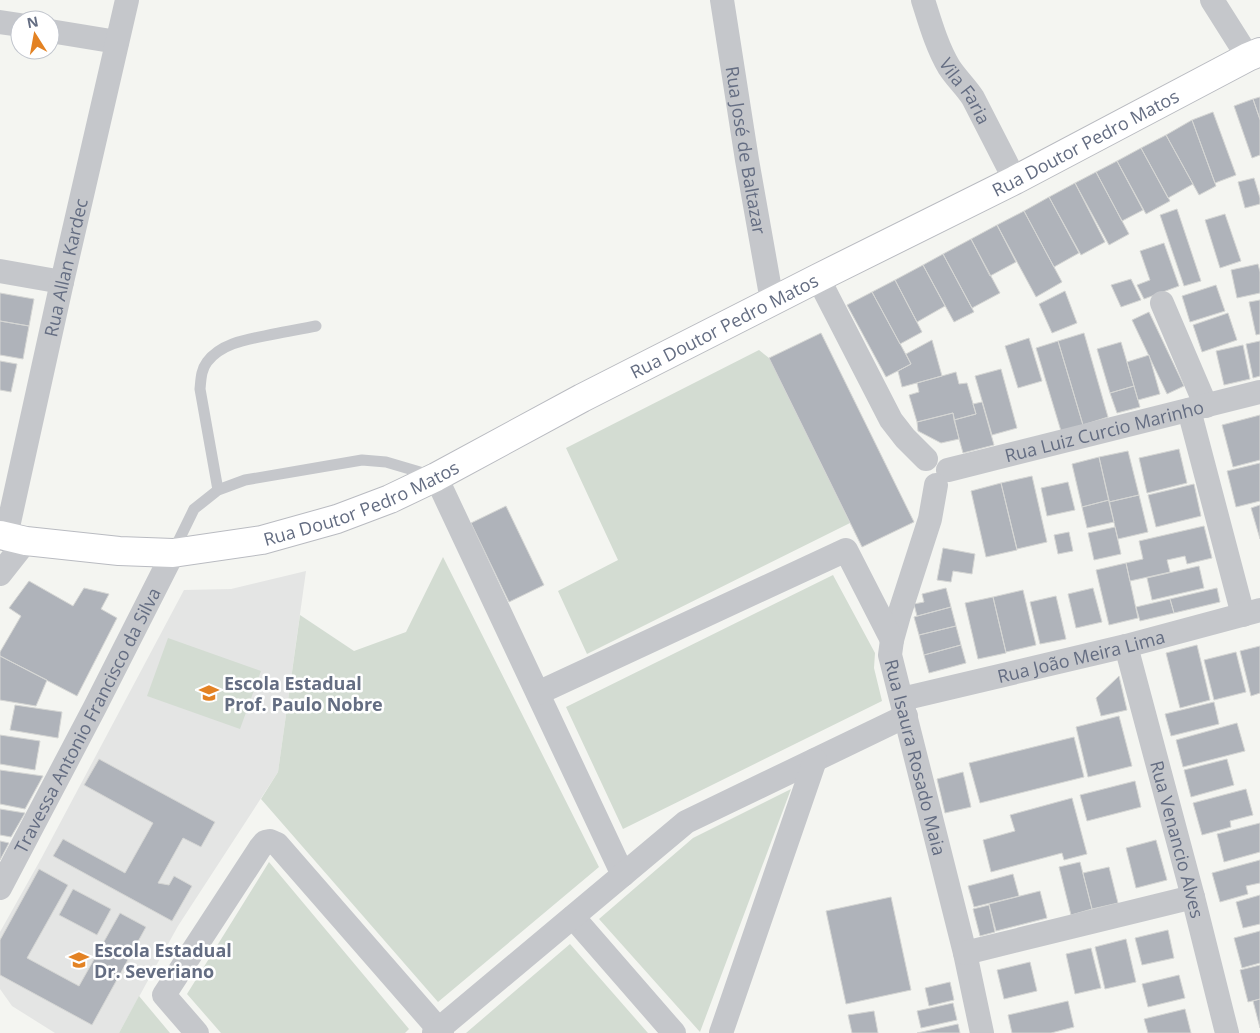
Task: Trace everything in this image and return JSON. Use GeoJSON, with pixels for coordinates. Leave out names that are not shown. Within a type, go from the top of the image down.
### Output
{"type":"FeatureCollection","features":[{"type":"Feature","properties":{"kind":"main road","name":"Rua Doutor Pedro Matos"},"geometry":{"type":"LineString","coordinates":[[11,537],[119,550],[173,553],[262,540],[337,519],[390,499],[436,477],[582,398],[772,301],[1015,180],[1254,54]]}},
{"type":"Feature","properties":{"kind":"street","name":"Rua Allan Kardec"},"geometry":{"type":"LineString","coordinates":[[11,537],[62,282],[127,0]]}},
{"type":"Feature","properties":{"kind":"street","name":"Rua José de Baltazar"},"geometry":{"type":"LineString","coordinates":[[722,0],[747,160],[772,301]]}},
{"type":"Feature","properties":{"kind":"street","name":"Vila Faria"},"geometry":{"type":"LineString","coordinates":[[923,0],[949,66],[973,98],[1015,180]]}},
{"type":"Feature","properties":{"kind":"street"},"geometry":{"type":"LineString","coordinates":[[1212,0],[1254,54]]}},
{"type":"Feature","properties":{"kind":"street"},"geometry":{"type":"LineString","coordinates":[[60,32],[117,42]]}},
{"type":"Feature","properties":{"kind":"street"},"geometry":{"type":"LineString","coordinates":[[0,271],[62,282]]}},
{"type":"Feature","properties":{"kind":"street"},"geometry":{"type":"LineString","coordinates":[[818,278],[891,420],[905,438],[926,459],[920,466],[920,474],[924,481],[932,485],[942,477]]}},
{"type":"Feature","properties":{"kind":"street"},"geometry":{"type":"LineString","coordinates":[[1162,303],[1197,408],[1252,612]]}},
{"type":"Feature","properties":{"kind":"street","name":"Rua Luiz Curcio Marinho"},"geometry":{"type":"LineString","coordinates":[[942,477],[1260,392]]}},
{"type":"Feature","properties":{"kind":"street"},"geometry":{"type":"LineString","coordinates":[[436,477],[623,875]]}},
{"type":"Feature","properties":{"kind":"street","name":"Rua Isaura Rosado Maia"},"geometry":{"type":"LineString","coordinates":[[942,477],[892,640],[890,655],[965,953],[982,1033]]}},
{"type":"Feature","properties":{"kind":"street"},"geometry":{"type":"LineString","coordinates":[[0,574],[11,537]]}},
{"type":"Feature","properties":{"kind":"street"},"geometry":{"type":"LineString","coordinates":[[538,693],[846,550],[892,640]]}},
{"type":"Feature","properties":{"kind":"street","name":"Travessa Antonio Francisco da Silva"},"geometry":{"type":"LineString","coordinates":[[0,888],[96,707],[173,553]]}},
{"type":"Feature","properties":{"kind":"street","name":"Rua João Meira Lima"},"geometry":{"type":"LineString","coordinates":[[438,1032],[686,822],[815,760],[904,708],[1252,612]]}},
{"type":"Feature","properties":{"kind":"street","name":"Rua Venancio Alves"},"geometry":{"type":"LineString","coordinates":[[1126,646],[1227,1033]]}},
{"type":"Feature","properties":{"kind":"street"},"geometry":{"type":"LineString","coordinates":[[722,1033],[815,760]]}},
{"type":"Feature","properties":{"kind":"street"},"geometry":{"type":"LineString","coordinates":[[197,1033],[164,995],[260,848],[268,841],[277,844],[438,1032]]}},
{"type":"Feature","properties":{"kind":"street"},"geometry":{"type":"LineString","coordinates":[[965,953],[1193,897]]}},
{"type":"Feature","properties":{"kind":"street"},"geometry":{"type":"LineString","coordinates":[[573,916],[674,1033]]}},
{"type":"Feature","properties":{"kind":"lane"},"geometry":{"type":"LineString","coordinates":[[218,490],[200,389],[201,375],[206,364],[215,353],[245,340],[316,326]]}},
{"type":"Feature","properties":{"kind":"lane"},"geometry":{"type":"LineString","coordinates":[[173,553],[194,508],[218,490],[244,480],[362,460],[386,462],[436,477]]}},
{"type":"Feature","properties":{"kind":"shaded area"},"geometry":{"type":"Polygon","coordinates":[[[759,350],[769,358],[850,523],[587,654],[558,591],[618,560],[566,448],[759,350]]]}},
{"type":"Feature","properties":{"kind":"shaded area"},"geometry":{"type":"Polygon","coordinates":[[[443,557],[599,867],[438,1002],[261,799],[278,772],[300,615],[354,651],[406,632],[443,557]]]}},
{"type":"Feature","properties":{"kind":"shaded area","name":"Escola Estadual Prof. Paulo Nobre"},"geometry":{"type":"Polygon","coordinates":[[[306,571],[278,772],[178,926],[119,1033],[55,1033],[12,1006],[0,989],[0,932],[184,590],[231,589],[306,571]]]}},
{"type":"Feature","properties":{"kind":"shaded area"},"geometry":{"type":"Polygon","coordinates":[[[833,575],[875,653],[874,668],[882,701],[623,829],[566,707],[833,575]]]}},
{"type":"Feature","properties":{"kind":"shaded area"},"geometry":{"type":"Polygon","coordinates":[[[168,638],[261,671],[240,729],[147,696],[168,638]]]}},
{"type":"Feature","properties":{"kind":"shaded area"},"geometry":{"type":"Polygon","coordinates":[[[791,789],[700,1032],[599,919],[693,838],[791,789]]]}},
{"type":"Feature","properties":{"kind":"shaded area"},"geometry":{"type":"Polygon","coordinates":[[[269,862],[409,1029],[405,1033],[221,1033],[187,994],[269,862]]]}},
{"type":"Feature","properties":{"kind":"shaded area"},"geometry":{"type":"Polygon","coordinates":[[[570,944],[648,1033],[466,1033],[570,944]]]}},
{"type":"Feature","properties":{"kind":"shaded area"},"geometry":{"type":"Polygon","coordinates":[[[139,996],[170,1033],[119,1033],[139,996]]]}},
{"type":"Feature","properties":{"kind":"building"},"geometry":{"type":"Polygon","coordinates":[[[1260,97],[1260,119],[1253,99],[1260,97]]]}},
{"type":"Feature","properties":{"kind":"building"},"geometry":{"type":"Polygon","coordinates":[[[1253,99],[1260,120],[1260,155],[1252,158],[1234,106],[1253,99]]]}},
{"type":"Feature","properties":{"kind":"building"},"geometry":{"type":"Polygon","coordinates":[[[1213,112],[1236,175],[1215,183],[1192,120],[1213,112]]]}},
{"type":"Feature","properties":{"kind":"building"},"geometry":{"type":"Polygon","coordinates":[[[1192,120],[1216,186],[1199,195],[1166,135],[1192,120]]]}},
{"type":"Feature","properties":{"kind":"building"},"geometry":{"type":"Polygon","coordinates":[[[1166,135],[1193,184],[1168,198],[1141,148],[1166,135]]]}},
{"type":"Feature","properties":{"kind":"building"},"geometry":{"type":"Polygon","coordinates":[[[1141,148],[1170,201],[1146,214],[1117,161],[1141,148]]]}},
{"type":"Feature","properties":{"kind":"building"},"geometry":{"type":"Polygon","coordinates":[[[1117,161],[1143,210],[1122,221],[1096,172],[1117,161]]]}},
{"type":"Feature","properties":{"kind":"building"},"geometry":{"type":"Polygon","coordinates":[[[1096,172],[1129,234],[1109,245],[1075,183],[1096,172]]]}},
{"type":"Feature","properties":{"kind":"building"},"geometry":{"type":"Polygon","coordinates":[[[1254,178],[1260,204],[1245,208],[1238,182],[1254,178]]]}},
{"type":"Feature","properties":{"kind":"building"},"geometry":{"type":"Polygon","coordinates":[[[1075,183],[1105,242],[1081,255],[1049,197],[1075,183]]]}},
{"type":"Feature","properties":{"kind":"building"},"geometry":{"type":"Polygon","coordinates":[[[1049,197],[1079,253],[1054,267],[1024,211],[1049,197]]]}},
{"type":"Feature","properties":{"kind":"building"},"geometry":{"type":"Polygon","coordinates":[[[1177,209],[1201,281],[1184,286],[1160,215],[1177,209]]]}},
{"type":"Feature","properties":{"kind":"building"},"geometry":{"type":"Polygon","coordinates":[[[1024,211],[1062,282],[1036,297],[997,225],[1024,211]]]}},
{"type":"Feature","properties":{"kind":"building"},"geometry":{"type":"Polygon","coordinates":[[[1225,214],[1241,261],[1220,268],[1205,220],[1225,214]]]}},
{"type":"Feature","properties":{"kind":"building"},"geometry":{"type":"Polygon","coordinates":[[[997,225],[1016,262],[990,276],[971,239],[997,225]]]}},
{"type":"Feature","properties":{"kind":"building"},"geometry":{"type":"Polygon","coordinates":[[[971,239],[1000,293],[972,308],[943,254],[971,239]]]}},
{"type":"Feature","properties":{"kind":"building"},"geometry":{"type":"Polygon","coordinates":[[[1164,243],[1179,286],[1144,299],[1137,285],[1150,280],[1140,251],[1164,243]]]}},
{"type":"Feature","properties":{"kind":"building"},"geometry":{"type":"Polygon","coordinates":[[[943,254],[974,312],[954,322],[923,265],[943,254]]]}},
{"type":"Feature","properties":{"kind":"building"},"geometry":{"type":"Polygon","coordinates":[[[1258,264],[1260,293],[1237,298],[1231,270],[1258,264]]]}},
{"type":"Feature","properties":{"kind":"building"},"geometry":{"type":"Polygon","coordinates":[[[923,265],[945,306],[917,322],[895,280],[923,265]]]}},
{"type":"Feature","properties":{"kind":"building"},"geometry":{"type":"Polygon","coordinates":[[[1131,279],[1141,300],[1121,307],[1111,285],[1131,279]]]}},
{"type":"Feature","properties":{"kind":"building"},"geometry":{"type":"Polygon","coordinates":[[[895,280],[922,332],[900,344],[872,292],[895,280]]]}},
{"type":"Feature","properties":{"kind":"building"},"geometry":{"type":"Polygon","coordinates":[[[1216,285],[1225,311],[1190,322],[1182,296],[1216,285]]]}},
{"type":"Feature","properties":{"kind":"building"},"geometry":{"type":"Polygon","coordinates":[[[1065,291],[1077,323],[1052,333],[1039,304],[1065,291]]]}},
{"type":"Feature","properties":{"kind":"building"},"geometry":{"type":"Polygon","coordinates":[[[872,292],[911,364],[886,377],[847,305],[872,292]]]}},
{"type":"Feature","properties":{"kind":"building"},"geometry":{"type":"Polygon","coordinates":[[[0,293],[34,299],[29,326],[0,321],[0,293]]]}},
{"type":"Feature","properties":{"kind":"building"},"geometry":{"type":"Polygon","coordinates":[[[1260,300],[1260,334],[1256,335],[1249,302],[1260,300]]]}},
{"type":"Feature","properties":{"kind":"building"},"geometry":{"type":"Polygon","coordinates":[[[1149,312],[1184,386],[1167,394],[1132,320],[1149,312]]]}},
{"type":"Feature","properties":{"kind":"building"},"geometry":{"type":"Polygon","coordinates":[[[1228,313],[1237,340],[1202,352],[1193,325],[1228,313]]]}},
{"type":"Feature","properties":{"kind":"building"},"geometry":{"type":"Polygon","coordinates":[[[0,321],[29,326],[23,359],[0,355],[0,321]]]}},
{"type":"Feature","properties":{"kind":"building"},"geometry":{"type":"Polygon","coordinates":[[[821,333],[914,522],[862,547],[769,358],[821,333]]]}},
{"type":"Feature","properties":{"kind":"building"},"geometry":{"type":"Polygon","coordinates":[[[1084,333],[1108,417],[1083,425],[1058,341],[1084,333]]]}},
{"type":"Feature","properties":{"kind":"building"},"geometry":{"type":"Polygon","coordinates":[[[1029,338],[1042,381],[1018,388],[1005,346],[1029,338]]]}},
{"type":"Feature","properties":{"kind":"building"},"geometry":{"type":"Polygon","coordinates":[[[932,340],[942,376],[902,387],[898,371],[911,364],[906,354],[932,340]]]}},
{"type":"Feature","properties":{"kind":"building"},"geometry":{"type":"Polygon","coordinates":[[[1058,341],[1083,425],[1061,431],[1036,348],[1058,341]]]}},
{"type":"Feature","properties":{"kind":"building"},"geometry":{"type":"Polygon","coordinates":[[[1260,341],[1260,376],[1253,378],[1246,344],[1260,341]]]}},
{"type":"Feature","properties":{"kind":"building"},"geometry":{"type":"Polygon","coordinates":[[[1121,342],[1134,386],[1110,393],[1097,349],[1121,342]]]}},
{"type":"Feature","properties":{"kind":"building"},"geometry":{"type":"Polygon","coordinates":[[[1243,345],[1250,379],[1224,385],[1216,351],[1243,345]]]}},
{"type":"Feature","properties":{"kind":"building"},"geometry":{"type":"Polygon","coordinates":[[[1149,355],[1160,394],[1138,400],[1127,362],[1149,355]]]}},
{"type":"Feature","properties":{"kind":"building"},"geometry":{"type":"Polygon","coordinates":[[[0,361],[17,364],[11,392],[0,390],[0,361]]]}},
{"type":"Feature","properties":{"kind":"building"},"geometry":{"type":"Polygon","coordinates":[[[1001,369],[1017,428],[992,435],[975,376],[1001,369]]]}},
{"type":"Feature","properties":{"kind":"building"},"geometry":{"type":"Polygon","coordinates":[[[956,372],[959,384],[967,383],[976,414],[954,420],[953,413],[917,422],[909,395],[919,392],[917,383],[956,372]]]}},
{"type":"Feature","properties":{"kind":"building"},"geometry":{"type":"Polygon","coordinates":[[[1134,386],[1140,407],[1117,413],[1110,393],[1134,386]]]}},
{"type":"Feature","properties":{"kind":"building"},"geometry":{"type":"Polygon","coordinates":[[[982,402],[994,445],[963,453],[954,420],[976,414],[973,404],[982,402]]]}},
{"type":"Feature","properties":{"kind":"building"},"geometry":{"type":"Polygon","coordinates":[[[953,413],[959,439],[941,443],[918,431],[917,422],[953,413]]]}},
{"type":"Feature","properties":{"kind":"building"},"geometry":{"type":"Polygon","coordinates":[[[1260,415],[1260,460],[1233,467],[1222,425],[1260,415]]]}},
{"type":"Feature","properties":{"kind":"building"},"geometry":{"type":"Polygon","coordinates":[[[1179,449],[1187,483],[1147,493],[1139,458],[1179,449]]]}},
{"type":"Feature","properties":{"kind":"building"},"geometry":{"type":"Polygon","coordinates":[[[1128,451],[1139,495],[1109,502],[1099,457],[1128,451]]]}},
{"type":"Feature","properties":{"kind":"building"},"geometry":{"type":"Polygon","coordinates":[[[1099,457],[1109,500],[1082,507],[1072,464],[1099,457]]]}},
{"type":"Feature","properties":{"kind":"building"},"geometry":{"type":"Polygon","coordinates":[[[1260,463],[1260,501],[1236,507],[1227,471],[1260,463]]]}},
{"type":"Feature","properties":{"kind":"building"},"geometry":{"type":"Polygon","coordinates":[[[1032,476],[1047,542],[1017,549],[1001,483],[1032,476]]]}},
{"type":"Feature","properties":{"kind":"building"},"geometry":{"type":"Polygon","coordinates":[[[1068,482],[1075,510],[1047,516],[1041,488],[1068,482]]]}},
{"type":"Feature","properties":{"kind":"building"},"geometry":{"type":"Polygon","coordinates":[[[1001,483],[1017,550],[986,557],[971,491],[1001,483]]]}},
{"type":"Feature","properties":{"kind":"building"},"geometry":{"type":"Polygon","coordinates":[[[1194,484],[1201,516],[1156,527],[1148,495],[1194,484]]]}},
{"type":"Feature","properties":{"kind":"building"},"geometry":{"type":"Polygon","coordinates":[[[1139,495],[1148,532],[1118,539],[1109,502],[1139,495]]]}},
{"type":"Feature","properties":{"kind":"building"},"geometry":{"type":"Polygon","coordinates":[[[1109,500],[1114,522],[1087,528],[1082,507],[1109,500]]]}},
{"type":"Feature","properties":{"kind":"building"},"geometry":{"type":"Polygon","coordinates":[[[1260,505],[1260,539],[1251,508],[1260,505]]]}},
{"type":"Feature","properties":{"kind":"building"},"geometry":{"type":"Polygon","coordinates":[[[506,506],[544,585],[509,602],[471,523],[506,506]]]}},
{"type":"Feature","properties":{"kind":"building"},"geometry":{"type":"Polygon","coordinates":[[[1204,526],[1212,558],[1187,564],[1185,556],[1167,560],[1170,572],[1130,581],[1126,563],[1143,559],[1139,541],[1204,526]]]}},
{"type":"Feature","properties":{"kind":"building"},"geometry":{"type":"Polygon","coordinates":[[[1115,527],[1121,554],[1094,560],[1088,533],[1115,527]]]}},
{"type":"Feature","properties":{"kind":"building"},"geometry":{"type":"Polygon","coordinates":[[[1069,532],[1073,551],[1058,554],[1054,535],[1069,532]]]}},
{"type":"Feature","properties":{"kind":"building"},"geometry":{"type":"Polygon","coordinates":[[[943,548],[975,554],[972,574],[953,571],[951,582],[937,580],[943,548]]]}},
{"type":"Feature","properties":{"kind":"building"},"geometry":{"type":"Polygon","coordinates":[[[1126,563],[1138,618],[1109,625],[1096,570],[1126,563]]]}},
{"type":"Feature","properties":{"kind":"building"},"geometry":{"type":"Polygon","coordinates":[[[1199,566],[1204,588],[1152,600],[1147,578],[1199,566]]]}},
{"type":"Feature","properties":{"kind":"building"},"geometry":{"type":"Polygon","coordinates":[[[29,581],[73,606],[84,588],[109,594],[101,609],[117,618],[77,696],[0,656],[0,652],[21,616],[9,608],[29,581]]]}},
{"type":"Feature","properties":{"kind":"building"},"geometry":{"type":"Polygon","coordinates":[[[946,588],[951,607],[917,616],[914,604],[924,602],[922,594],[946,588]]]}},
{"type":"Feature","properties":{"kind":"building"},"geometry":{"type":"Polygon","coordinates":[[[1093,588],[1102,622],[1076,628],[1068,594],[1093,588]]]}},
{"type":"Feature","properties":{"kind":"building"},"geometry":{"type":"Polygon","coordinates":[[[1217,588],[1220,602],[1174,613],[1170,599],[1217,588]]]}},
{"type":"Feature","properties":{"kind":"building"},"geometry":{"type":"Polygon","coordinates":[[[1023,590],[1036,645],[1006,652],[993,597],[1023,590]]]}},
{"type":"Feature","properties":{"kind":"building"},"geometry":{"type":"Polygon","coordinates":[[[1056,596],[1066,639],[1040,644],[1030,602],[1056,596]]]}},
{"type":"Feature","properties":{"kind":"building"},"geometry":{"type":"Polygon","coordinates":[[[993,597],[1006,653],[978,659],[965,603],[993,597]]]}},
{"type":"Feature","properties":{"kind":"building"},"geometry":{"type":"Polygon","coordinates":[[[1170,599],[1174,613],[1140,621],[1136,607],[1170,599]]]}},
{"type":"Feature","properties":{"kind":"building"},"geometry":{"type":"Polygon","coordinates":[[[951,607],[956,626],[919,635],[914,617],[951,607]]]}},
{"type":"Feature","properties":{"kind":"building"},"geometry":{"type":"Polygon","coordinates":[[[956,626],[961,645],[924,655],[919,635],[956,626]]]}},
{"type":"Feature","properties":{"kind":"building"},"geometry":{"type":"Polygon","coordinates":[[[961,645],[966,663],[929,673],[924,655],[961,645]]]}},
{"type":"Feature","properties":{"kind":"building"},"geometry":{"type":"Polygon","coordinates":[[[1197,645],[1210,700],[1180,708],[1166,653],[1197,645]]]}},
{"type":"Feature","properties":{"kind":"building"},"geometry":{"type":"Polygon","coordinates":[[[1260,646],[1260,693],[1251,696],[1240,651],[1260,646]]]}},
{"type":"Feature","properties":{"kind":"building"},"geometry":{"type":"Polygon","coordinates":[[[1236,652],[1246,692],[1214,700],[1204,660],[1236,652]]]}},
{"type":"Feature","properties":{"kind":"building"},"geometry":{"type":"Polygon","coordinates":[[[0,656],[47,680],[36,706],[0,700],[0,656]]]}},
{"type":"Feature","properties":{"kind":"building"},"geometry":{"type":"Polygon","coordinates":[[[1119,676],[1127,710],[1101,716],[1096,698],[1119,676]]]}},
{"type":"Feature","properties":{"kind":"building"},"geometry":{"type":"Polygon","coordinates":[[[1214,702],[1219,724],[1171,736],[1165,714],[1214,702]]]}},
{"type":"Feature","properties":{"kind":"building"},"geometry":{"type":"Polygon","coordinates":[[[15,705],[62,712],[58,738],[10,730],[15,705]]]}},
{"type":"Feature","properties":{"kind":"building"},"geometry":{"type":"Polygon","coordinates":[[[1119,716],[1132,766],[1088,777],[1076,727],[1119,716]]]}},
{"type":"Feature","properties":{"kind":"building"},"geometry":{"type":"Polygon","coordinates":[[[1237,723],[1245,751],[1183,767],[1176,740],[1237,723]]]}},
{"type":"Feature","properties":{"kind":"building"},"geometry":{"type":"Polygon","coordinates":[[[0,735],[40,741],[35,770],[0,764],[0,735]]]}},
{"type":"Feature","properties":{"kind":"building"},"geometry":{"type":"Polygon","coordinates":[[[1074,737],[1084,777],[980,803],[969,763],[1074,737]]]}},
{"type":"Feature","properties":{"kind":"building"},"geometry":{"type":"Polygon","coordinates":[[[99,759],[215,822],[201,847],[183,838],[158,883],[169,885],[174,876],[192,886],[172,921],[53,856],[63,839],[125,873],[153,823],[84,785],[99,759]]]}},
{"type":"Feature","properties":{"kind":"building"},"geometry":{"type":"Polygon","coordinates":[[[1227,759],[1234,785],[1191,797],[1184,770],[1227,759]]]}},
{"type":"Feature","properties":{"kind":"building"},"geometry":{"type":"Polygon","coordinates":[[[0,770],[43,776],[25,809],[0,804],[0,770]]]}},
{"type":"Feature","properties":{"kind":"building"},"geometry":{"type":"Polygon","coordinates":[[[963,772],[971,807],[945,813],[937,779],[963,772]]]}},
{"type":"Feature","properties":{"kind":"building"},"geometry":{"type":"Polygon","coordinates":[[[1135,781],[1141,807],[1087,821],[1080,795],[1135,781]]]}},
{"type":"Feature","properties":{"kind":"building"},"geometry":{"type":"Polygon","coordinates":[[[1246,789],[1253,815],[1230,821],[1231,827],[1202,835],[1193,803],[1246,789]]]}},
{"type":"Feature","properties":{"kind":"building"},"geometry":{"type":"Polygon","coordinates":[[[1072,798],[1087,854],[1064,860],[1062,853],[991,872],[983,840],[1015,831],[1010,815],[1072,798]]]}},
{"type":"Feature","properties":{"kind":"building"},"geometry":{"type":"Polygon","coordinates":[[[0,809],[25,813],[11,837],[0,835],[0,809]]]}},
{"type":"Feature","properties":{"kind":"building"},"geometry":{"type":"Polygon","coordinates":[[[1260,823],[1260,852],[1224,862],[1217,834],[1260,823]]]}},
{"type":"Feature","properties":{"kind":"building"},"geometry":{"type":"Polygon","coordinates":[[[1156,840],[1167,880],[1136,888],[1126,848],[1156,840]]]}},
{"type":"Feature","properties":{"kind":"building"},"geometry":{"type":"Polygon","coordinates":[[[0,841],[9,843],[0,860],[0,841]]]}},
{"type":"Feature","properties":{"kind":"building"},"geometry":{"type":"Polygon","coordinates":[[[1260,860],[1260,883],[1246,886],[1248,894],[1220,902],[1212,873],[1260,860]]]}},
{"type":"Feature","properties":{"kind":"building"},"geometry":{"type":"Polygon","coordinates":[[[1080,862],[1092,909],[1071,915],[1059,867],[1080,862]]]}},
{"type":"Feature","properties":{"kind":"building"},"geometry":{"type":"Polygon","coordinates":[[[1109,867],[1118,903],[1092,909],[1083,873],[1109,867]]]}},
{"type":"Feature","properties":{"kind":"building"},"geometry":{"type":"Polygon","coordinates":[[[39,869],[68,885],[27,958],[79,986],[120,913],[146,927],[92,1025],[0,975],[0,940],[39,869]]]}},
{"type":"Feature","properties":{"kind":"building"},"geometry":{"type":"Polygon","coordinates":[[[1013,874],[1019,896],[974,907],[968,886],[1013,874]]]}},
{"type":"Feature","properties":{"kind":"building"},"geometry":{"type":"Polygon","coordinates":[[[73,889],[111,909],[97,935],[59,915],[73,889]]]}},
{"type":"Feature","properties":{"kind":"building"},"geometry":{"type":"Polygon","coordinates":[[[1040,891],[1047,918],[996,931],[989,904],[1040,891]]]}},
{"type":"Feature","properties":{"kind":"building"},"geometry":{"type":"Polygon","coordinates":[[[1260,895],[1260,924],[1243,928],[1236,902],[1260,895]]]}},
{"type":"Feature","properties":{"kind":"building"},"geometry":{"type":"Polygon","coordinates":[[[891,897],[911,990],[846,1004],[826,911],[891,897]]]}},
{"type":"Feature","properties":{"kind":"building"},"geometry":{"type":"Polygon","coordinates":[[[989,905],[995,932],[980,936],[973,909],[989,905]]]}},
{"type":"Feature","properties":{"kind":"building"},"geometry":{"type":"Polygon","coordinates":[[[1168,930],[1174,958],[1142,965],[1135,938],[1168,930]]]}},
{"type":"Feature","properties":{"kind":"building"},"geometry":{"type":"Polygon","coordinates":[[[1260,931],[1260,963],[1242,968],[1234,938],[1260,931]]]}},
{"type":"Feature","properties":{"kind":"building"},"geometry":{"type":"Polygon","coordinates":[[[1126,939],[1136,982],[1105,989],[1095,947],[1126,939]]]}},
{"type":"Feature","properties":{"kind":"building"},"geometry":{"type":"Polygon","coordinates":[[[1091,948],[1101,988],[1075,994],[1066,954],[1091,948]]]}},
{"type":"Feature","properties":{"kind":"building"},"geometry":{"type":"Polygon","coordinates":[[[1030,962],[1037,991],[1004,999],[997,970],[1030,962]]]}},
{"type":"Feature","properties":{"kind":"building"},"geometry":{"type":"Polygon","coordinates":[[[1260,965],[1260,999],[1248,1002],[1240,970],[1260,965]]]}},
{"type":"Feature","properties":{"kind":"building"},"geometry":{"type":"Polygon","coordinates":[[[1179,975],[1185,998],[1148,1007],[1142,984],[1179,975]]]}},
{"type":"Feature","properties":{"kind":"building"},"geometry":{"type":"Polygon","coordinates":[[[950,982],[954,1000],[929,1006],[925,988],[950,982]]]}},
{"type":"Feature","properties":{"kind":"building"},"geometry":{"type":"Polygon","coordinates":[[[1260,999],[1260,1028],[1253,1001],[1260,999]]]}},
{"type":"Feature","properties":{"kind":"building"},"geometry":{"type":"Polygon","coordinates":[[[1068,1001],[1074,1027],[1051,1033],[1012,1033],[1008,1015],[1068,1001]]]}},
{"type":"Feature","properties":{"kind":"building"},"geometry":{"type":"Polygon","coordinates":[[[953,1003],[957,1020],[921,1028],[917,1011],[953,1003]]]}},
{"type":"Feature","properties":{"kind":"building"},"geometry":{"type":"Polygon","coordinates":[[[1185,1009],[1191,1033],[1148,1033],[1144,1019],[1185,1009]]]}},
{"type":"Feature","properties":{"kind":"building"},"geometry":{"type":"Polygon","coordinates":[[[874,1011],[878,1033],[852,1033],[848,1015],[874,1011]]]}},
{"type":"Feature","properties":{"kind":"building"},"geometry":{"type":"Polygon","coordinates":[[[958,1024],[960,1033],[917,1033],[958,1024]]]}},
{"type":"Feature","properties":{"kind":"place","name":"Escola Estadual Prof. Paulo Nobre"},"geometry":{"type":"Point","coordinates":[209,693]}},
{"type":"Feature","properties":{"kind":"place","name":"Escola Estadual Dr. Severiano"},"geometry":{"type":"Point","coordinates":[79,960]}}]}
